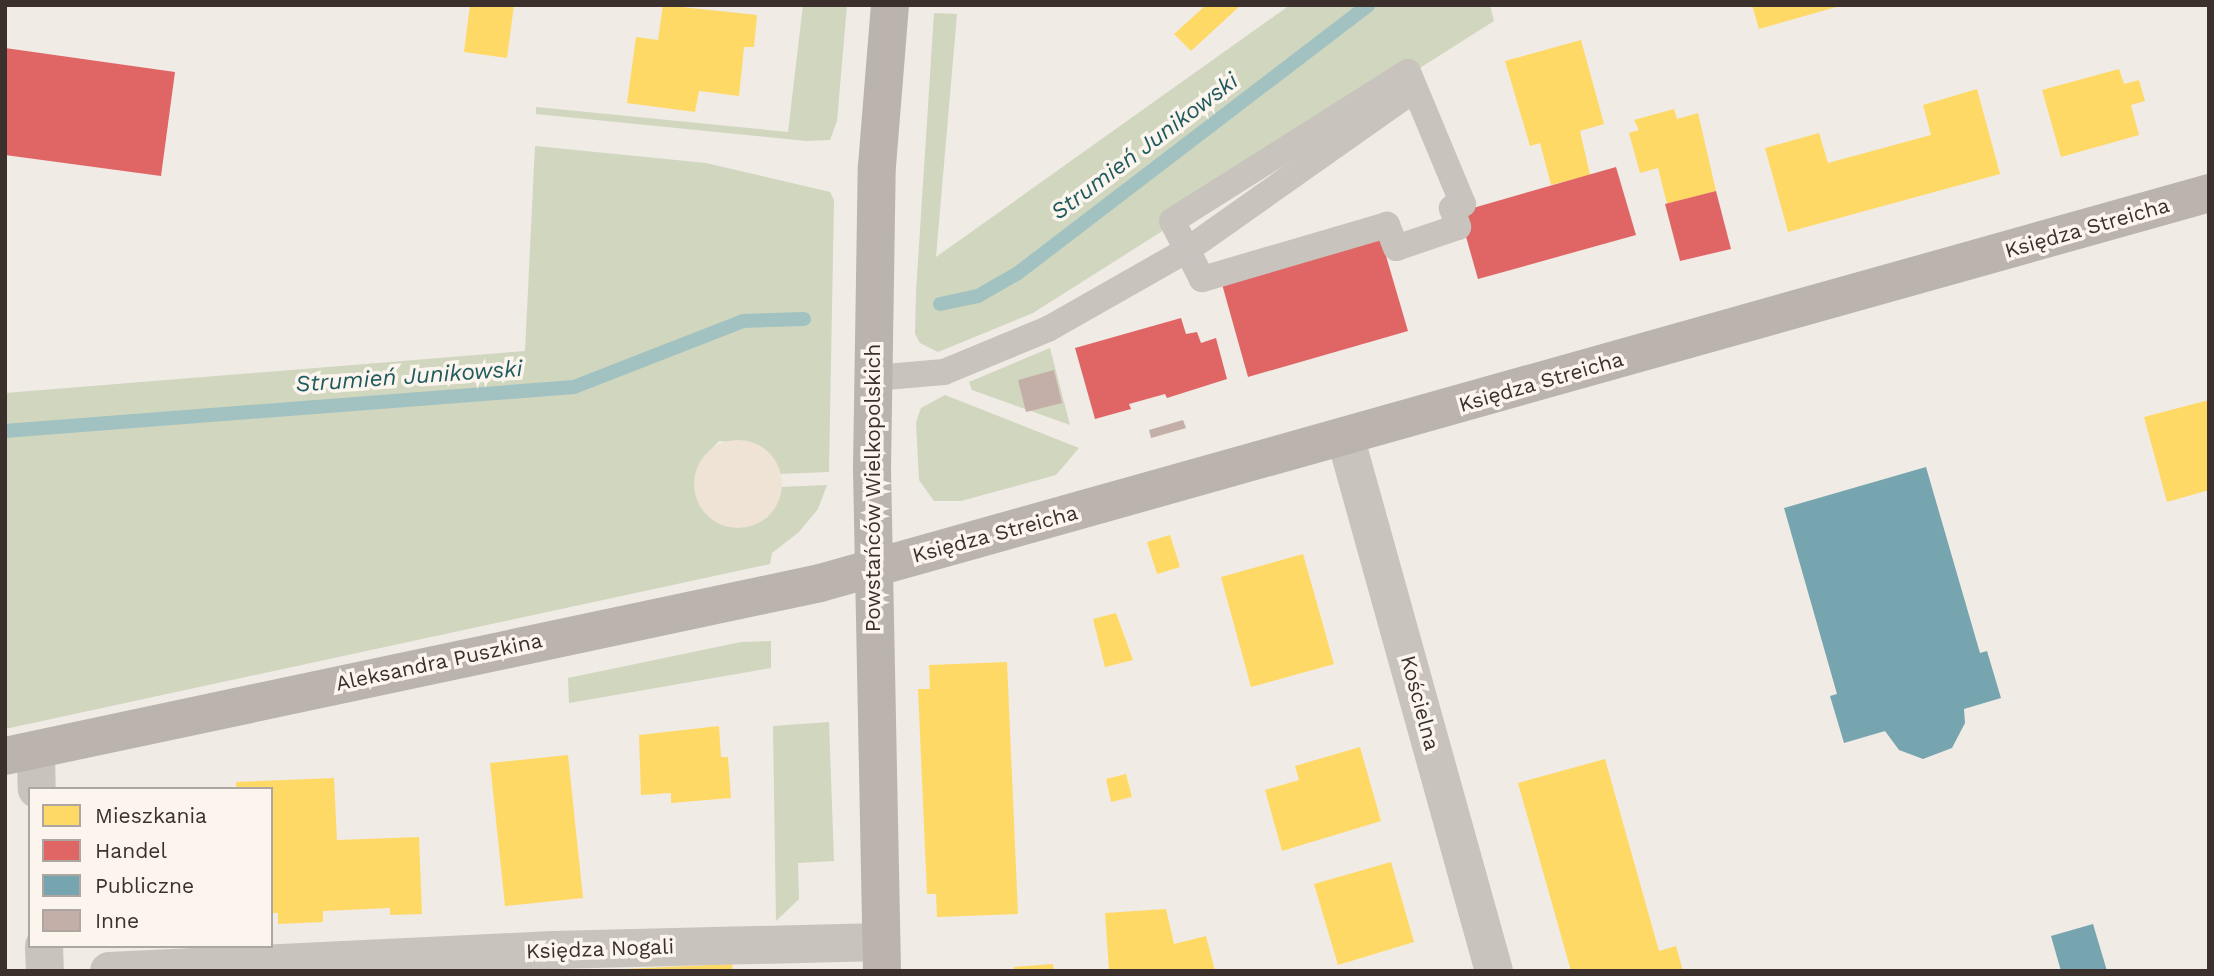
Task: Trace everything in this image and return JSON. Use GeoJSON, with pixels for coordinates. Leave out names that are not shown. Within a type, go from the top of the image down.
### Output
{"type":"FeatureCollection","features":[{"type":"Feature","properties":{"kind":"street","name":"Powstańców Wielkopolskich"},"geometry":{"type":"LineString","coordinates":[[881,956],[873,569],[874,378],[877,166],[890,5]]}},
{"type":"Feature","properties":{"kind":"street","name":"Księdza Streicha"},"geometry":{"type":"LineString","coordinates":[[873,569],[2209,193]]}},
{"type":"Feature","properties":{"kind":"street","name":"Kościelna"},"geometry":{"type":"LineString","coordinates":[[1345,436],[1494,971]]}},
{"type":"Feature","properties":{"kind":"street","name":"Aleksandra Puszkina"},"geometry":{"type":"LineString","coordinates":[[20,753],[873,569]]}},
{"type":"Feature","properties":{"kind":"street"},"geometry":{"type":"LineString","coordinates":[[20,753],[36,787]]}},
{"type":"Feature","properties":{"kind":"street"},"geometry":{"type":"LineString","coordinates":[[44,948],[45,971]]}},
{"type":"Feature","properties":{"kind":"street","name":"Księdza Nogali"},"geometry":{"type":"LineString","coordinates":[[109,971],[553,950],[881,956]]}},
{"type":"Feature","properties":{"kind":"lane"},"geometry":{"type":"LineString","coordinates":[[874,378],[927,376],[1048,329],[1188,250],[1415,89],[1464,204],[1452,208],[1458,227],[1396,248],[1387,225],[1202,279],[1188,250]]}},
{"type":"Feature","properties":{"kind":"green space"},"geometry":{"type":"Polygon","coordinates":[[[803,5],[847,5],[837,121],[830,140],[807,141],[536,114],[536,107],[788,132],[803,5]]]}},
{"type":"Feature","properties":{"kind":"green space"},"geometry":{"type":"Polygon","coordinates":[[[1290,5],[1490,5],[1494,21],[1033,313],[938,352],[920,343],[915,334],[916,292],[934,13],[957,14],[936,257],[1290,5]]]}},
{"type":"Feature","properties":{"kind":"green space"},"geometry":{"type":"Polygon","coordinates":[[[535,146],[706,163],[830,192],[834,200],[829,472],[779,474],[759,445],[719,441],[704,457],[697,482],[701,506],[767,518],[779,487],[827,485],[818,509],[799,532],[772,553],[770,564],[5,729],[5,393],[525,351],[535,146]]]}},
{"type":"Feature","properties":{"kind":"green space"},"geometry":{"type":"Polygon","coordinates":[[[1050,348],[1070,425],[972,390],[969,382],[1050,348]]]}},
{"type":"Feature","properties":{"kind":"green space"},"geometry":{"type":"Polygon","coordinates":[[[945,395],[1079,448],[1056,475],[961,501],[934,501],[919,480],[916,422],[921,408],[945,395]]]}},
{"type":"Feature","properties":{"kind":"green space"},"geometry":{"type":"Polygon","coordinates":[[[771,641],[771,668],[569,703],[568,678],[741,642],[771,641]]]}},
{"type":"Feature","properties":{"kind":"green space"},"geometry":{"type":"Polygon","coordinates":[[[829,722],[834,861],[798,863],[799,899],[776,921],[773,726],[829,722]]]}},
{"type":"Feature","properties":{"kind":"shaded area"},"geometry":{"type":"Polygon","coordinates":[[[738,440],[755,444],[769,453],[778,467],[782,484],[778,501],[769,515],[755,524],[738,528],[721,524],[707,515],[698,501],[694,484],[698,467],[707,453],[721,444],[738,440]]]}},
{"type":"Feature","properties":{"kind":"building: Mieszkania"},"geometry":{"type":"Polygon","coordinates":[[[470,5],[514,5],[507,58],[464,52],[470,5]]]}},
{"type":"Feature","properties":{"kind":"building: Mieszkania"},"geometry":{"type":"Polygon","coordinates":[[[663,5],[757,15],[754,47],[744,47],[739,96],[699,91],[695,112],[627,103],[636,37],[658,40],[663,5]]]}},
{"type":"Feature","properties":{"kind":"building: Mieszkania"},"geometry":{"type":"Polygon","coordinates":[[[1206,5],[1241,5],[1191,51],[1174,34],[1206,5]]]}},
{"type":"Feature","properties":{"kind":"building: Mieszkania"},"geometry":{"type":"Polygon","coordinates":[[[1752,5],[1840,5],[1840,6],[1759,29],[1752,5]]]}},
{"type":"Feature","properties":{"kind":"building: Mieszkania"},"geometry":{"type":"Polygon","coordinates":[[[1581,40],[1604,124],[1580,131],[1590,175],[1551,185],[1540,143],[1530,146],[1505,61],[1581,40]]]}},
{"type":"Feature","properties":{"kind":"building: Mieszkania"},"geometry":{"type":"Polygon","coordinates":[[[2119,69],[2124,84],[2139,80],[2145,101],[2131,105],[2139,135],[2061,157],[2042,90],[2119,69]]]}},
{"type":"Feature","properties":{"kind":"building: Mieszkania"},"geometry":{"type":"Polygon","coordinates":[[[1977,89],[2000,174],[1788,232],[1765,148],[1819,133],[1828,163],[1931,135],[1923,105],[1977,89]]]}},
{"type":"Feature","properties":{"kind":"building: Mieszkania"},"geometry":{"type":"Polygon","coordinates":[[[1674,109],[1677,119],[1698,113],[1716,191],[1667,204],[1658,168],[1640,173],[1629,133],[1639,130],[1634,120],[1674,109]]]}},
{"type":"Feature","properties":{"kind":"building: Mieszkania"},"geometry":{"type":"Polygon","coordinates":[[[2209,400],[2209,490],[2167,502],[2144,417],[2209,400]]]}},
{"type":"Feature","properties":{"kind":"building: Mieszkania"},"geometry":{"type":"Polygon","coordinates":[[[1170,535],[1180,567],[1157,574],[1147,542],[1170,535]]]}},
{"type":"Feature","properties":{"kind":"building: Mieszkania"},"geometry":{"type":"Polygon","coordinates":[[[1303,554],[1334,664],[1251,687],[1221,577],[1303,554]]]}},
{"type":"Feature","properties":{"kind":"building: Mieszkania"},"geometry":{"type":"Polygon","coordinates":[[[1116,613],[1133,660],[1105,667],[1093,619],[1116,613]]]}},
{"type":"Feature","properties":{"kind":"building: Mieszkania"},"geometry":{"type":"Polygon","coordinates":[[[1007,662],[1018,914],[937,917],[936,894],[927,894],[918,689],[930,689],[929,665],[1007,662]]]}},
{"type":"Feature","properties":{"kind":"building: Mieszkania"},"geometry":{"type":"Polygon","coordinates":[[[719,726],[721,757],[728,757],[731,798],[671,803],[671,793],[641,795],[639,735],[719,726]]]}},
{"type":"Feature","properties":{"kind":"building: Mieszkania"},"geometry":{"type":"Polygon","coordinates":[[[1360,747],[1381,821],[1282,851],[1265,790],[1299,780],[1295,766],[1360,747]]]}},
{"type":"Feature","properties":{"kind":"building: Mieszkania"},"geometry":{"type":"Polygon","coordinates":[[[568,755],[583,898],[505,906],[490,763],[568,755]]]}},
{"type":"Feature","properties":{"kind":"building: Mieszkania"},"geometry":{"type":"Polygon","coordinates":[[[1605,759],[1659,951],[1676,946],[1683,971],[1571,971],[1518,783],[1605,759]]]}},
{"type":"Feature","properties":{"kind":"building: Mieszkania"},"geometry":{"type":"Polygon","coordinates":[[[1126,774],[1132,797],[1111,802],[1106,779],[1126,774]]]}},
{"type":"Feature","properties":{"kind":"building: Mieszkania"},"geometry":{"type":"Polygon","coordinates":[[[334,778],[337,840],[419,837],[422,914],[390,915],[390,908],[323,911],[323,922],[278,924],[278,913],[273,913],[273,787],[236,787],[236,782],[334,778]]]}},
{"type":"Feature","properties":{"kind":"building: Mieszkania"},"geometry":{"type":"Polygon","coordinates":[[[1391,862],[1414,942],[1338,965],[1314,884],[1391,862]]]}},
{"type":"Feature","properties":{"kind":"building: Mieszkania"},"geometry":{"type":"Polygon","coordinates":[[[1166,909],[1174,944],[1206,936],[1215,971],[1109,971],[1105,913],[1166,909]]]}},
{"type":"Feature","properties":{"kind":"building: Mieszkania"},"geometry":{"type":"Polygon","coordinates":[[[732,964],[733,971],[625,971],[625,969],[732,964]]]}},
{"type":"Feature","properties":{"kind":"building: Mieszkania"},"geometry":{"type":"Polygon","coordinates":[[[1053,964],[1054,971],[1014,971],[1014,967],[1053,964]]]}},
{"type":"Feature","properties":{"kind":"building: Handel"},"geometry":{"type":"Polygon","coordinates":[[[5,48],[175,72],[161,176],[5,155],[5,48]]]}},
{"type":"Feature","properties":{"kind":"building: Handel"},"geometry":{"type":"Polygon","coordinates":[[[1616,167],[1636,235],[1478,279],[1459,212],[1616,167]]]}},
{"type":"Feature","properties":{"kind":"building: Handel"},"geometry":{"type":"Polygon","coordinates":[[[1716,191],[1731,249],[1680,261],[1665,204],[1716,191]]]}},
{"type":"Feature","properties":{"kind":"building: Handel"},"geometry":{"type":"Polygon","coordinates":[[[1379,232],[1408,331],[1248,377],[1220,277],[1379,232]]]}},
{"type":"Feature","properties":{"kind":"building: Handel"},"geometry":{"type":"Polygon","coordinates":[[[1181,318],[1186,334],[1197,332],[1201,343],[1216,338],[1227,379],[1167,398],[1165,394],[1129,404],[1131,409],[1095,419],[1075,348],[1181,318]]]}},
{"type":"Feature","properties":{"kind":"building: Publiczne"},"geometry":{"type":"Polygon","coordinates":[[[1926,467],[1980,653],[1987,651],[2001,698],[1964,709],[1965,723],[1952,748],[1923,759],[1899,750],[1885,731],[1844,743],[1830,696],[1837,694],[1784,508],[1926,467]]]}},
{"type":"Feature","properties":{"kind":"building: Publiczne"},"geometry":{"type":"Polygon","coordinates":[[[2093,924],[2107,971],[2061,971],[2051,936],[2093,924]]]}},
{"type":"Feature","properties":{"kind":"building: Inne"},"geometry":{"type":"Polygon","coordinates":[[[1054,370],[1062,403],[1026,412],[1018,380],[1054,370]]]}},
{"type":"Feature","properties":{"kind":"building: Inne"},"geometry":{"type":"Polygon","coordinates":[[[1183,420],[1186,428],[1151,438],[1149,430],[1183,420]]]}},
{"type":"Feature","properties":{"kind":"waterway","name":"Strumień Junikowski"},"geometry":{"type":"LineString","coordinates":[[940,304],[978,296],[1018,273],[1368,5]]}},
{"type":"Feature","properties":{"kind":"waterway","name":"Strumień Junikowski"},"geometry":{"type":"LineString","coordinates":[[5,431],[574,387],[743,321],[804,319]]}}]}
